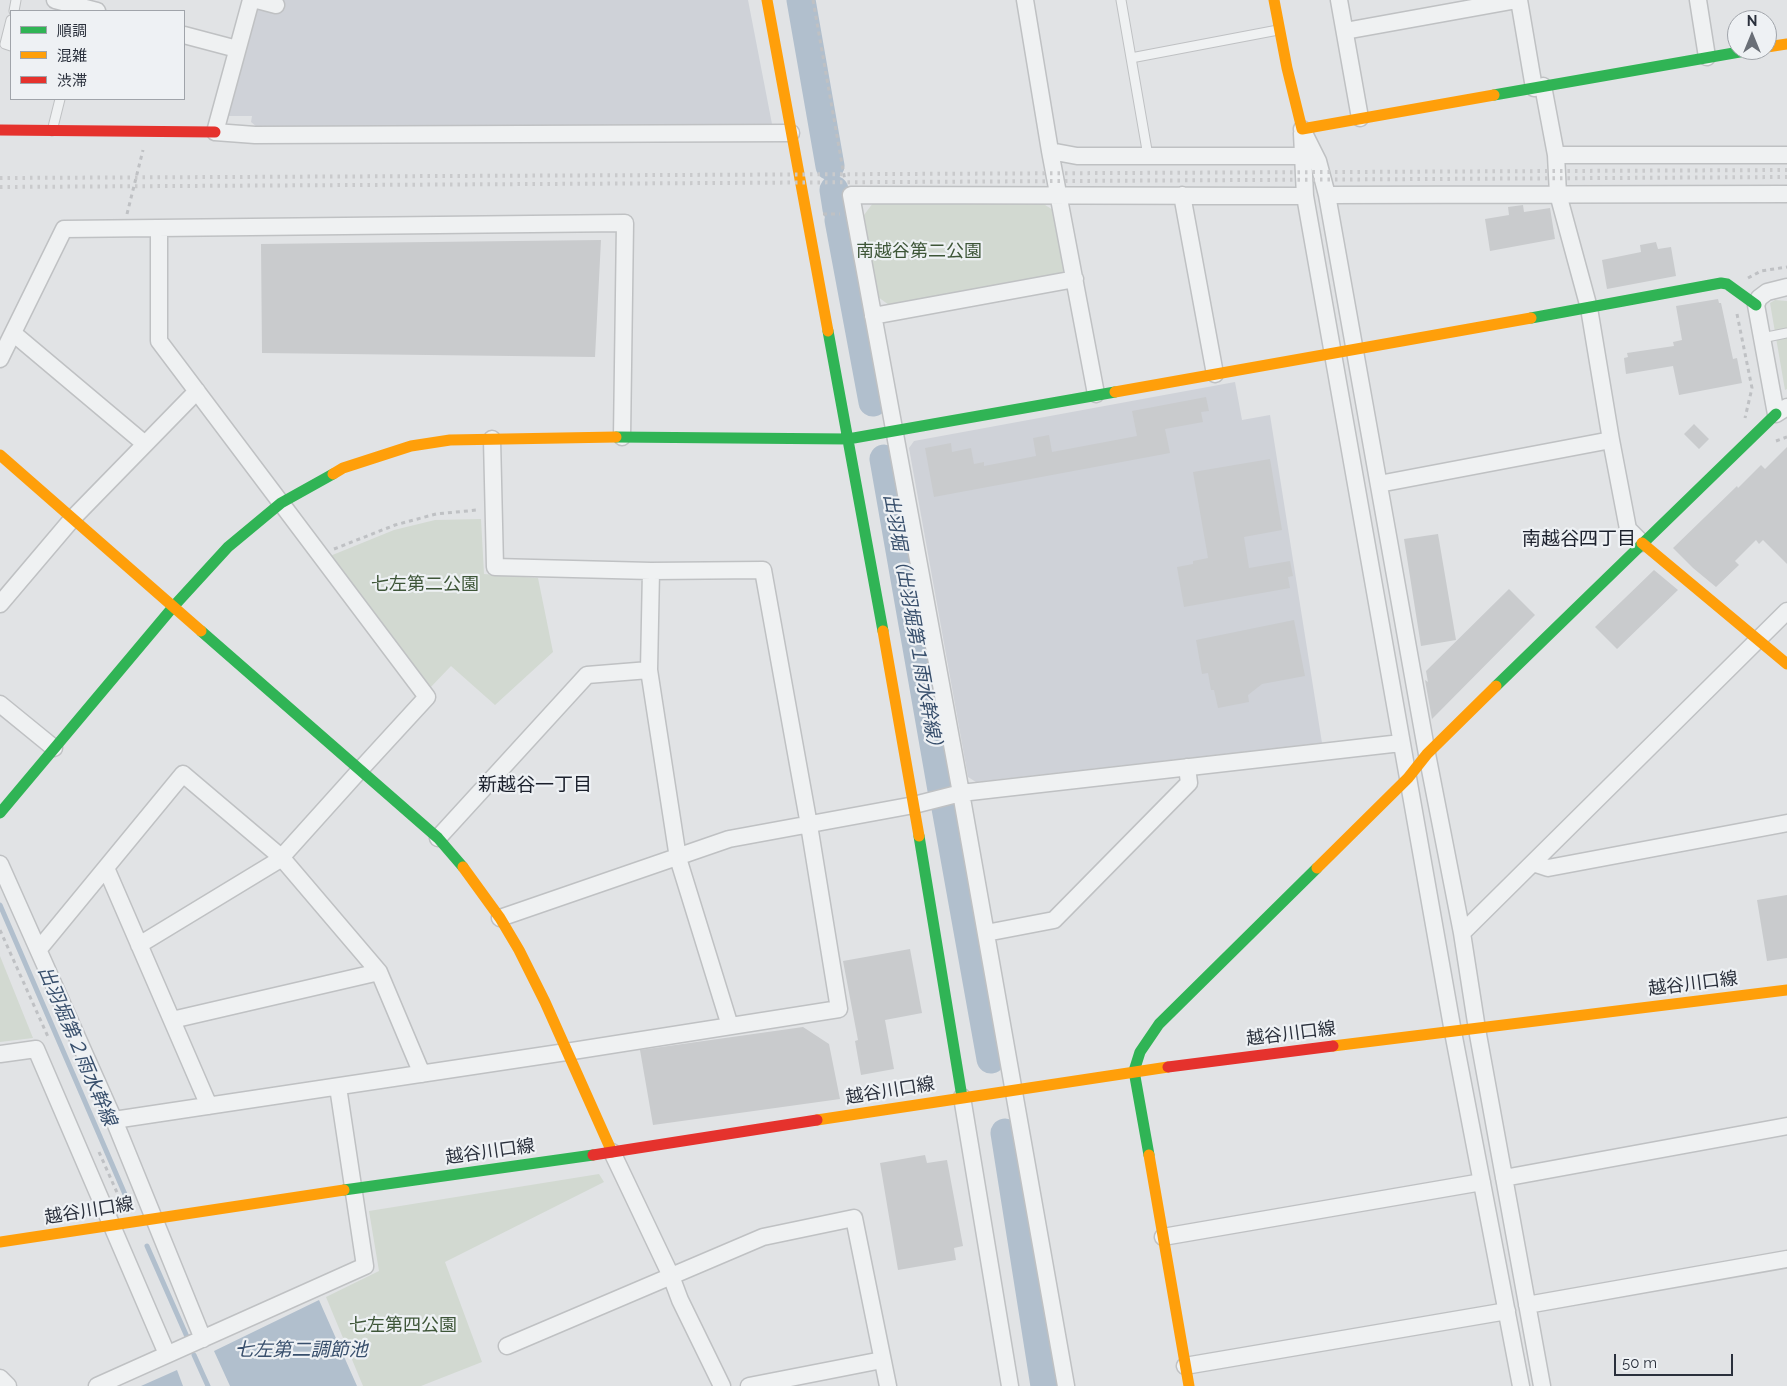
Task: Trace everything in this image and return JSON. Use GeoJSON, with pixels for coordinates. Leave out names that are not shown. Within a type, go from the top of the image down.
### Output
{"type":"FeatureCollection","features":[{"type":"Feature","properties":{"kind":"street"},"geometry":{"type":"LineString","coordinates":[[55,0],[93,10]]}},
{"type":"Feature","properties":{"kind":"street"},"geometry":{"type":"LineString","coordinates":[[215,132],[251,0]]}},
{"type":"Feature","properties":{"kind":"street"},"geometry":{"type":"LineString","coordinates":[[257,0],[276,6]]}},
{"type":"Feature","properties":{"kind":"street"},"geometry":{"type":"LineString","coordinates":[[767,0],[914,805],[1010,1386]]}},
{"type":"Feature","properties":{"kind":"street"},"geometry":{"type":"LineString","coordinates":[[1025,0],[1050,151],[1096,394]]}},
{"type":"Feature","properties":{"kind":"street"},"geometry":{"type":"LineString","coordinates":[[1274,0],[1287,68],[1302,129],[1318,161],[1327,195],[1427,754],[1462,933],[1477,1029],[1542,1386]]}},
{"type":"Feature","properties":{"kind":"street"},"geometry":{"type":"LineString","coordinates":[[1339,0],[1360,118]]}},
{"type":"Feature","properties":{"kind":"street"},"geometry":{"type":"LineString","coordinates":[[1345,31],[1518,0],[1556,155],[1558,194],[1588,308],[1628,528],[1642,543],[1787,664]]}},
{"type":"Feature","properties":{"kind":"street"},"geometry":{"type":"LineString","coordinates":[[1698,0],[1707,57]]}},
{"type":"Feature","properties":{"kind":"street"},"geometry":{"type":"LineString","coordinates":[[185,35],[238,50]]}},
{"type":"Feature","properties":{"kind":"street"},"geometry":{"type":"LineString","coordinates":[[1302,129],[1727,54]]}},
{"type":"Feature","properties":{"kind":"street"},"geometry":{"type":"LineString","coordinates":[[1302,129],[1305,196],[1453,1032],[1521,1386]]}},
{"type":"Feature","properties":{"kind":"street"},"geometry":{"type":"LineString","coordinates":[[0,130],[215,132],[255,135],[791,133]]}},
{"type":"Feature","properties":{"kind":"street"},"geometry":{"type":"LineString","coordinates":[[1050,151],[1077,156],[1302,156]]}},
{"type":"Feature","properties":{"kind":"street"},"geometry":{"type":"LineString","coordinates":[[1556,155],[1787,155]]}},
{"type":"Feature","properties":{"kind":"street"},"geometry":{"type":"LineString","coordinates":[[1327,195],[1787,194]]}},
{"type":"Feature","properties":{"kind":"street"},"geometry":{"type":"LineString","coordinates":[[1066,1386],[961,793],[851,195],[1305,196]]}},
{"type":"Feature","properties":{"kind":"street"},"geometry":{"type":"LineString","coordinates":[[1182,195],[1215,374]]}},
{"type":"Feature","properties":{"kind":"street"},"geometry":{"type":"LineString","coordinates":[[0,359],[64,229],[625,223],[622,437]]}},
{"type":"Feature","properties":{"kind":"street"},"geometry":{"type":"LineString","coordinates":[[139,946],[281,857],[427,697],[159,341],[159,228]]}},
{"type":"Feature","properties":{"kind":"street"},"geometry":{"type":"LineString","coordinates":[[873,316],[1075,279]]}},
{"type":"Feature","properties":{"kind":"street"},"geometry":{"type":"LineString","coordinates":[[0,813],[173,607],[228,547],[281,503],[343,468],[411,446],[450,440],[492,439],[622,437],[848,439],[1721,283],[1727,284],[1756,305]]}},
{"type":"Feature","properties":{"kind":"street"},"geometry":{"type":"LineString","coordinates":[[1189,1386],[1134,1071],[1140,1052],[1159,1024],[1408,778],[1427,754],[1642,543],[1782,411],[1762,338],[1756,305],[1759,298],[1766,292],[1787,287]]}},
{"type":"Feature","properties":{"kind":"street"},"geometry":{"type":"LineString","coordinates":[[13,333],[145,444]]}},
{"type":"Feature","properties":{"kind":"street"},"geometry":{"type":"LineString","coordinates":[[0,604],[73,518],[197,391]]}},
{"type":"Feature","properties":{"kind":"street"},"geometry":{"type":"LineString","coordinates":[[114,1120],[839,1009],[809,825],[763,570],[651,571],[495,567],[492,439]]}},
{"type":"Feature","properties":{"kind":"street"},"geometry":{"type":"LineString","coordinates":[[1378,484],[1611,440]]}},
{"type":"Feature","properties":{"kind":"street"},"geometry":{"type":"LineString","coordinates":[[0,455],[438,838],[471,876],[519,950],[545,1002],[566,1052],[671,1276],[680,1300],[722,1386]]}},
{"type":"Feature","properties":{"kind":"street"},"geometry":{"type":"LineString","coordinates":[[651,571],[649,670],[678,858],[730,1026]]}},
{"type":"Feature","properties":{"kind":"street"},"geometry":{"type":"LineString","coordinates":[[1462,933],[1787,611]]}},
{"type":"Feature","properties":{"kind":"street"},"geometry":{"type":"LineString","coordinates":[[438,838],[587,675],[649,670]]}},
{"type":"Feature","properties":{"kind":"street"},"geometry":{"type":"LineString","coordinates":[[0,704],[54,748]]}},
{"type":"Feature","properties":{"kind":"street"},"geometry":{"type":"LineString","coordinates":[[500,918],[729,839],[914,805],[961,793],[1401,742]]}},
{"type":"Feature","properties":{"kind":"street"},"geometry":{"type":"LineString","coordinates":[[986,933],[1054,920],[1190,783],[1187,767]]}},
{"type":"Feature","properties":{"kind":"street"},"geometry":{"type":"LineString","coordinates":[[39,949],[184,774],[281,857],[379,972],[422,1074]]}},
{"type":"Feature","properties":{"kind":"street"},"geometry":{"type":"LineString","coordinates":[[1533,863],[1548,868],[1787,823]]}},
{"type":"Feature","properties":{"kind":"street"},"geometry":{"type":"LineString","coordinates":[[0,864],[114,1120],[203,1339]]}},
{"type":"Feature","properties":{"kind":"street"},"geometry":{"type":"LineString","coordinates":[[106,868],[209,1106]]}},
{"type":"Feature","properties":{"kind":"street"},"geometry":{"type":"LineString","coordinates":[[172,1020],[379,972]]}},
{"type":"Feature","properties":{"kind":"street","name":"越谷川口線"},"geometry":{"type":"LineString","coordinates":[[0,1242],[612,1152],[1134,1071],[1787,990]]}},
{"type":"Feature","properties":{"kind":"street"},"geometry":{"type":"LineString","coordinates":[[0,1054],[36,1049],[168,1354]]}},
{"type":"Feature","properties":{"kind":"street"},"geometry":{"type":"LineString","coordinates":[[97,1386],[365,1266],[338,1086]]}},
{"type":"Feature","properties":{"kind":"street"},"geometry":{"type":"LineString","coordinates":[[1504,1178],[1787,1126]]}},
{"type":"Feature","properties":{"kind":"street"},"geometry":{"type":"LineString","coordinates":[[1163,1237],[1482,1182]]}},
{"type":"Feature","properties":{"kind":"street"},"geometry":{"type":"LineString","coordinates":[[507,1346],[763,1237],[854,1218],[888,1386]]}},
{"type":"Feature","properties":{"kind":"street"},"geometry":{"type":"LineString","coordinates":[[1527,1305],[1787,1259]]}},
{"type":"Feature","properties":{"kind":"street"},"geometry":{"type":"LineString","coordinates":[[1185,1366],[1507,1311]]}},
{"type":"Feature","properties":{"kind":"street"},"geometry":{"type":"LineString","coordinates":[[749,1386],[882,1360]]}},
{"type":"Feature","properties":{"kind":"street"},"geometry":{"type":"LineString","coordinates":[[0,1378],[8,1386]]}},
{"type":"Feature","properties":{"kind":"lane"},"geometry":{"type":"LineString","coordinates":[[1121,0],[1148,156]]}},
{"type":"Feature","properties":{"kind":"lane"},"geometry":{"type":"LineString","coordinates":[[10,24],[5,44],[10,46]]}},
{"type":"Feature","properties":{"kind":"lane"},"geometry":{"type":"LineString","coordinates":[[1131,58],[1279,30]]}},
{"type":"Feature","properties":{"kind":"lane"},"geometry":{"type":"LineString","coordinates":[[52,131],[60,100]]}},
{"type":"Feature","properties":{"kind":"lane"},"geometry":{"type":"LineString","coordinates":[[1762,338],[1787,333]]}},
{"type":"Feature","properties":{"kind":"path"},"geometry":{"type":"LineString","coordinates":[[813,0],[846,190],[851,195]]}},
{"type":"Feature","properties":{"kind":"path"},"geometry":{"type":"LineString","coordinates":[[124,228],[147,132]]}},
{"type":"Feature","properties":{"kind":"path"},"geometry":{"type":"LineString","coordinates":[[1745,280],[1760,270],[1787,268]]}},
{"type":"Feature","properties":{"kind":"path"},"geometry":{"type":"LineString","coordinates":[[1735,305],[1752,388],[1745,417],[1738,424]]}},
{"type":"Feature","properties":{"kind":"path"},"geometry":{"type":"LineString","coordinates":[[328,552],[394,525],[436,514],[477,510],[477,501]]}},
{"type":"Feature","properties":{"kind":"shaded area"},"geometry":{"type":"Polygon","coordinates":[[[259,0],[748,0],[772,124],[257,127],[251,122],[252,116],[227,116],[259,0]]]}},
{"type":"Feature","properties":{"kind":"shaded area"},"geometry":{"type":"Polygon","coordinates":[[[1235,382],[1242,420],[1270,415],[1322,743],[976,782],[968,777],[909,448],[914,441],[1235,382]]]}},
{"type":"Feature","properties":{"kind":"green space","name":"南越谷第二公園"},"geometry":{"type":"Polygon","coordinates":[[[873,203],[1042,203],[1053,210],[1065,269],[1061,275],[889,305],[878,297],[864,215],[873,203]]]}},
{"type":"Feature","properties":{"kind":"green space"},"geometry":{"type":"Polygon","coordinates":[[[1775,300],[1787,301],[1787,389],[1785,390],[1770,303],[1775,300]]]}},
{"type":"Feature","properties":{"kind":"green space","name":"七左第二公園"},"geometry":{"type":"Polygon","coordinates":[[[481,519],[484,574],[538,578],[553,652],[495,705],[451,666],[428,690],[330,556],[394,530],[435,520],[481,519]]]}},
{"type":"Feature","properties":{"kind":"green space"},"geometry":{"type":"Polygon","coordinates":[[[0,956],[33,1038],[0,1042],[0,956]]]}},
{"type":"Feature","properties":{"kind":"green space","name":"七左第四公園"},"geometry":{"type":"Polygon","coordinates":[[[599,1174],[604,1182],[445,1262],[482,1362],[421,1386],[363,1386],[326,1297],[379,1271],[369,1211],[599,1174]]]}},
{"type":"Feature","properties":{"kind":"water","name":"七左第二調節池"},"geometry":{"type":"Polygon","coordinates":[[[319,1300],[357,1386],[230,1386],[214,1351],[319,1300]]]}},
{"type":"Feature","properties":{"kind":"water"},"geometry":{"type":"Polygon","coordinates":[[[177,1370],[183,1386],[141,1386],[177,1370]]]}},
{"type":"Feature","properties":{"kind":"building"},"geometry":{"type":"Polygon","coordinates":[[[1523,205],[1524,212],[1550,208],[1555,239],[1490,251],[1485,219],[1509,215],[1508,207],[1523,205]]]}},
{"type":"Feature","properties":{"kind":"building"},"geometry":{"type":"Polygon","coordinates":[[[601,240],[595,357],[262,353],[261,244],[601,240]]]}},
{"type":"Feature","properties":{"kind":"building"},"geometry":{"type":"Polygon","coordinates":[[[1656,242],[1658,249],[1671,247],[1676,276],[1607,289],[1602,260],[1641,252],[1640,245],[1656,242]]]}},
{"type":"Feature","properties":{"kind":"building"},"geometry":{"type":"Polygon","coordinates":[[[1718,299],[1719,303],[1721,303],[1733,359],[1737,358],[1742,383],[1679,395],[1673,366],[1626,374],[1624,358],[1628,357],[1627,353],[1674,346],[1673,342],[1682,340],[1676,306],[1718,299]]]}},
{"type":"Feature","properties":{"kind":"building"},"geometry":{"type":"Polygon","coordinates":[[[1206,397],[1209,411],[1201,412],[1203,422],[1165,429],[1170,453],[934,497],[925,448],[951,443],[952,452],[971,448],[974,464],[984,462],[984,466],[1036,456],[1033,438],[1049,435],[1052,452],[1137,436],[1132,411],[1206,397]]]}},
{"type":"Feature","properties":{"kind":"building"},"geometry":{"type":"Polygon","coordinates":[[[1694,424],[1709,439],[1699,449],[1684,434],[1694,424]]]}},
{"type":"Feature","properties":{"kind":"building"},"geometry":{"type":"Polygon","coordinates":[[[1787,447],[1787,564],[1763,540],[1759,544],[1756,540],[1735,561],[1739,565],[1716,587],[1673,548],[1737,486],[1738,488],[1761,465],[1765,469],[1787,447]]]}},
{"type":"Feature","properties":{"kind":"building"},"geometry":{"type":"Polygon","coordinates":[[[1270,459],[1282,530],[1244,537],[1249,568],[1290,561],[1293,576],[1288,577],[1290,588],[1184,607],[1177,567],[1193,564],[1193,561],[1208,558],[1193,472],[1270,459]]]}},
{"type":"Feature","properties":{"kind":"building"},"geometry":{"type":"Polygon","coordinates":[[[1438,534],[1456,640],[1421,646],[1404,539],[1438,534]]]}},
{"type":"Feature","properties":{"kind":"building"},"geometry":{"type":"Polygon","coordinates":[[[1654,570],[1678,590],[1617,649],[1595,627],[1654,570]]]}},
{"type":"Feature","properties":{"kind":"building"},"geometry":{"type":"Polygon","coordinates":[[[1509,589],[1535,615],[1432,719],[1425,680],[1428,682],[1426,671],[1509,589]]]}},
{"type":"Feature","properties":{"kind":"building"},"geometry":{"type":"Polygon","coordinates":[[[1294,620],[1305,676],[1262,684],[1248,695],[1249,702],[1218,708],[1214,690],[1211,690],[1208,673],[1202,674],[1196,640],[1294,620]]]}},
{"type":"Feature","properties":{"kind":"building"},"geometry":{"type":"Polygon","coordinates":[[[1787,895],[1787,958],[1767,961],[1757,900],[1787,895]]]}},
{"type":"Feature","properties":{"kind":"building"},"geometry":{"type":"Polygon","coordinates":[[[910,949],[922,1013],[885,1020],[894,1069],[861,1075],[855,1041],[858,1040],[843,961],[910,949]]]}},
{"type":"Feature","properties":{"kind":"building"},"geometry":{"type":"Polygon","coordinates":[[[803,1027],[829,1044],[840,1099],[653,1125],[640,1050],[803,1027]]]}},
{"type":"Feature","properties":{"kind":"building"},"geometry":{"type":"Polygon","coordinates":[[[925,1155],[927,1163],[947,1160],[963,1246],[954,1248],[956,1260],[898,1270],[880,1163],[925,1155]]]}},
{"type":"Feature","properties":{"kind":"waterway","name":"出羽堀（出羽堀第１雨水幹線）"},"geometry":{"type":"LineString","coordinates":[[801,0],[830,166]]}},
{"type":"Feature","properties":{"kind":"waterway","name":"出羽堀（出羽堀第１雨水幹線）"},"geometry":{"type":"LineString","coordinates":[[834,190],[837,209]]}},
{"type":"Feature","properties":{"kind":"waterway","name":"出羽堀（出羽堀第１雨水幹線）"},"geometry":{"type":"LineString","coordinates":[[839,220],[873,402]]}},
{"type":"Feature","properties":{"kind":"waterway","name":"出羽堀（出羽堀第１雨水幹線）"},"geometry":{"type":"LineString","coordinates":[[884,459],[942,790]]}},
{"type":"Feature","properties":{"kind":"waterway","name":"出羽堀（出羽堀第１雨水幹線）"},"geometry":{"type":"LineString","coordinates":[[946,808],[991,1059]]}},
{"type":"Feature","properties":{"kind":"waterway","name":"出羽堀第２雨水幹線"},"geometry":{"type":"LineString","coordinates":[[0,905],[127,1199]]}},
{"type":"Feature","properties":{"kind":"waterway","name":"出羽堀（出羽堀第１雨水幹線）"},"geometry":{"type":"LineString","coordinates":[[1005,1133],[1045,1386]]}},
{"type":"Feature","properties":{"kind":"waterway","name":"出羽堀第２雨水幹線"},"geometry":{"type":"LineString","coordinates":[[147,1246],[188,1339]]}},
{"type":"Feature","properties":{"kind":"waterway","name":"出羽堀第２雨水幹線"},"geometry":{"type":"LineString","coordinates":[[194,1355],[208,1386]]}},
{"type":"Feature","properties":{"kind":"railway"},"geometry":{"type":"LineString","coordinates":[[0,178],[1787,170]]}},
{"type":"Feature","properties":{"kind":"railway"},"geometry":{"type":"LineString","coordinates":[[0,187],[1787,177]]}},
{"type":"Feature","properties":{"kind":"traffic: fast"},"geometry":{"type":"LineString","coordinates":[[1494,95],[1727,54]]}},
{"type":"Feature","properties":{"kind":"traffic: fast"},"geometry":{"type":"LineString","coordinates":[[1531,318],[1721,283],[1727,284],[1756,305]]}},
{"type":"Feature","properties":{"kind":"traffic: fast"},"geometry":{"type":"LineString","coordinates":[[828,331],[883,631]]}},
{"type":"Feature","properties":{"kind":"traffic: fast"},"geometry":{"type":"LineString","coordinates":[[616,437],[848,439],[1115,392]]}},
{"type":"Feature","properties":{"kind":"traffic: fast"},"geometry":{"type":"LineString","coordinates":[[1496,686],[1776,414]]}},
{"type":"Feature","properties":{"kind":"traffic: fast"},"geometry":{"type":"LineString","coordinates":[[0,813],[173,607],[228,547],[281,503],[333,474]]}},
{"type":"Feature","properties":{"kind":"traffic: fast"},"geometry":{"type":"LineString","coordinates":[[201,631],[438,838],[463,867]]}},
{"type":"Feature","properties":{"kind":"traffic: fast"},"geometry":{"type":"LineString","coordinates":[[919,836],[962,1097]]}},
{"type":"Feature","properties":{"kind":"traffic: fast"},"geometry":{"type":"LineString","coordinates":[[1149,1155],[1134,1071],[1140,1052],[1159,1024],[1317,868]]}},
{"type":"Feature","properties":{"kind":"traffic: fast"},"geometry":{"type":"LineString","coordinates":[[344,1190],[593,1155]]}},
{"type":"Feature","properties":{"kind":"traffic: slow"},"geometry":{"type":"LineString","coordinates":[[767,0],[828,331]]}},
{"type":"Feature","properties":{"kind":"traffic: slow"},"geometry":{"type":"LineString","coordinates":[[1274,0],[1287,68],[1302,129],[1494,95]]}},
{"type":"Feature","properties":{"kind":"traffic: slow"},"geometry":{"type":"LineString","coordinates":[[1777,46],[1787,44]]}},
{"type":"Feature","properties":{"kind":"traffic: slow"},"geometry":{"type":"LineString","coordinates":[[1115,392],[1531,318]]}},
{"type":"Feature","properties":{"kind":"traffic: slow"},"geometry":{"type":"LineString","coordinates":[[333,474],[343,468],[411,446],[450,440],[616,437]]}},
{"type":"Feature","properties":{"kind":"traffic: slow"},"geometry":{"type":"LineString","coordinates":[[0,455],[201,631]]}},
{"type":"Feature","properties":{"kind":"traffic: slow"},"geometry":{"type":"LineString","coordinates":[[1642,543],[1787,664]]}},
{"type":"Feature","properties":{"kind":"traffic: slow"},"geometry":{"type":"LineString","coordinates":[[883,631],[919,836]]}},
{"type":"Feature","properties":{"kind":"traffic: slow"},"geometry":{"type":"LineString","coordinates":[[1317,868],[1408,778],[1427,754],[1496,686]]}},
{"type":"Feature","properties":{"kind":"traffic: slow"},"geometry":{"type":"LineString","coordinates":[[463,867],[500,918],[519,950],[545,1002],[612,1152]]}},
{"type":"Feature","properties":{"kind":"traffic: slow"},"geometry":{"type":"LineString","coordinates":[[1333,1046],[1787,990]]}},
{"type":"Feature","properties":{"kind":"traffic: slow"},"geometry":{"type":"LineString","coordinates":[[817,1120],[1168,1067]]}},
{"type":"Feature","properties":{"kind":"traffic: slow"},"geometry":{"type":"LineString","coordinates":[[1149,1155],[1189,1386]]}},
{"type":"Feature","properties":{"kind":"traffic: slow"},"geometry":{"type":"LineString","coordinates":[[0,1242],[344,1190]]}},
{"type":"Feature","properties":{"kind":"traffic: jam"},"geometry":{"type":"LineString","coordinates":[[0,130],[215,132]]}},
{"type":"Feature","properties":{"kind":"traffic: jam"},"geometry":{"type":"LineString","coordinates":[[1168,1067],[1333,1046]]}},
{"type":"Feature","properties":{"kind":"traffic: jam"},"geometry":{"type":"LineString","coordinates":[[593,1155],[817,1120]]}},
{"type":"Feature","properties":{"kind":"district","name":"南越谷四丁目"},"geometry":{"type":"Point","coordinates":[1579,539]}},
{"type":"Feature","properties":{"kind":"district","name":"新越谷一丁目"},"geometry":{"type":"Point","coordinates":[535,785]}}]}
